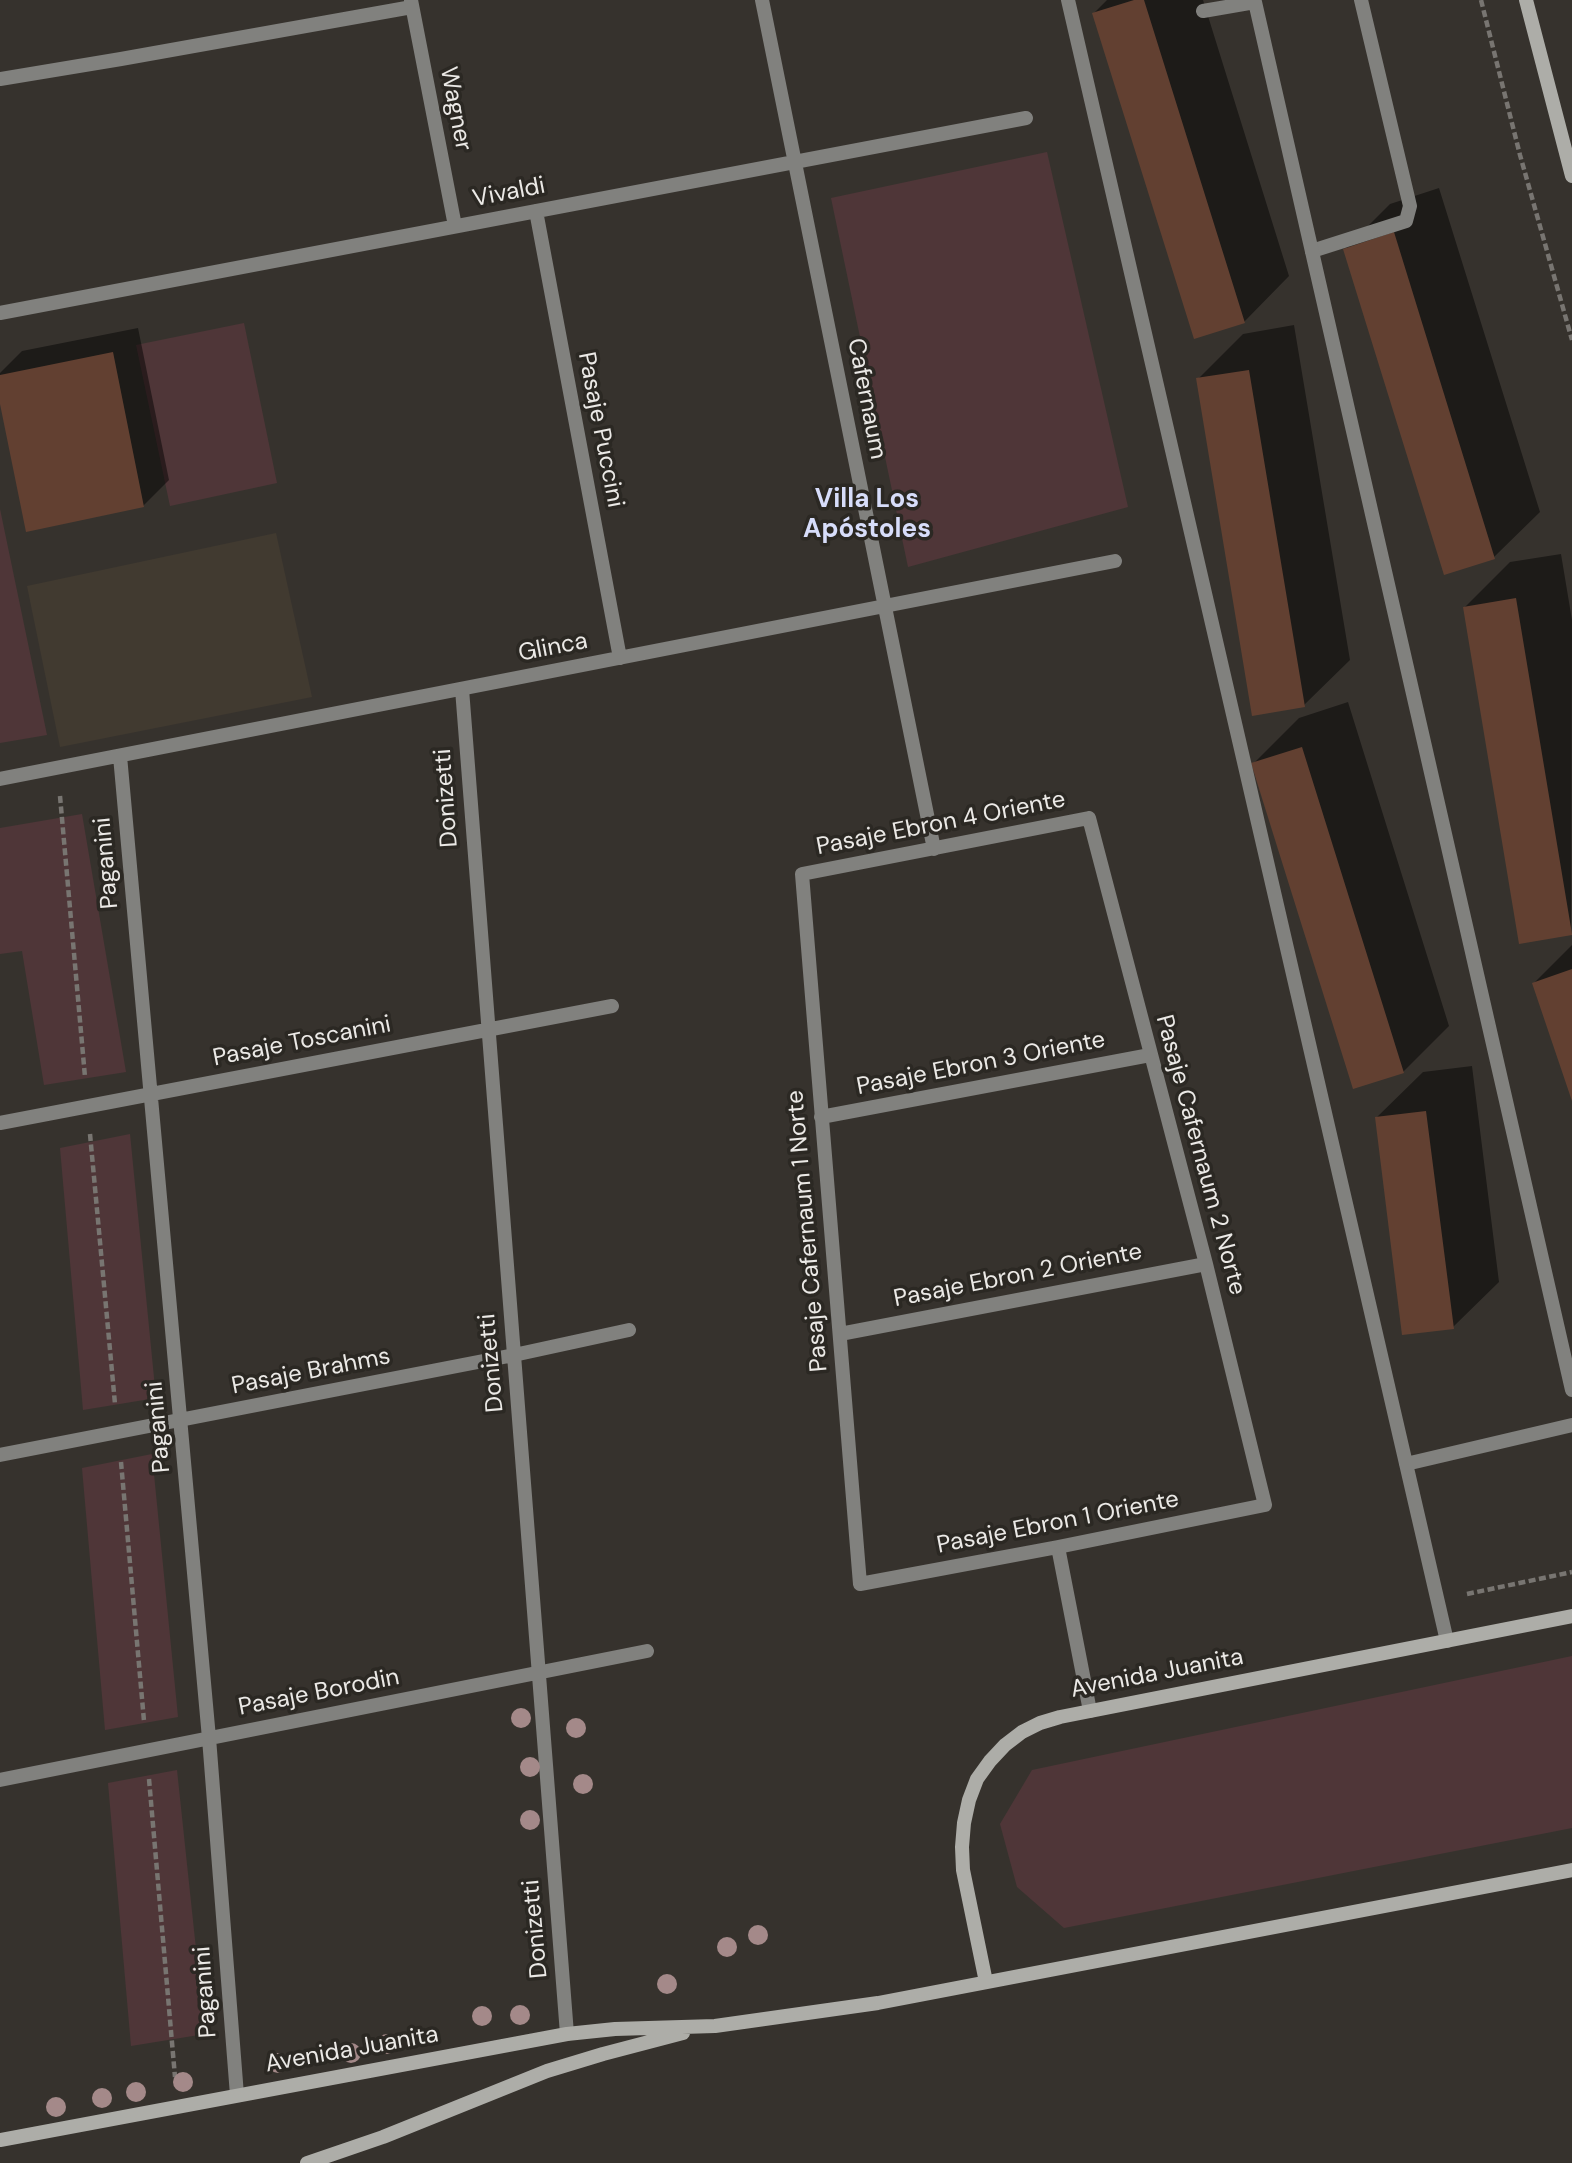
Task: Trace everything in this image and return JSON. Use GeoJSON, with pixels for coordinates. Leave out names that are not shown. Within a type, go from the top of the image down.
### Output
{"type":"FeatureCollection","features":[{"type":"Feature","properties":{"kind":"main road"},"geometry":{"type":"LineString","coordinates":[[1526,0],[1572,177]]}},
{"type":"Feature","properties":{"kind":"main road","name":"Avenida Juanita"},"geometry":{"type":"LineString","coordinates":[[986,1982],[963,1870],[964,1823],[978,1779],[990,1761],[1022,1732],[1040,1723],[1090,1711],[1572,1616]]}},
{"type":"Feature","properties":{"kind":"main road","name":"Avenida Juanita"},"geometry":{"type":"LineString","coordinates":[[0,2140],[568,2034],[615,2029],[715,2025],[878,2003],[1572,1870]]}},
{"type":"Feature","properties":{"kind":"main road","name":"Avenida Juanita"},"geometry":{"type":"LineString","coordinates":[[307,2163],[326,2161],[547,2071],[715,2025]]}},
{"type":"Feature","properties":{"kind":"street","name":"Cafernaum"},"geometry":{"type":"LineString","coordinates":[[762,0],[934,849]]}},
{"type":"Feature","properties":{"kind":"street"},"geometry":{"type":"LineString","coordinates":[[1068,0],[1447,1641]]}},
{"type":"Feature","properties":{"kind":"street"},"geometry":{"type":"LineString","coordinates":[[1312,251],[1406,220],[1410,206],[1361,0]]}},
{"type":"Feature","properties":{"kind":"street"},"geometry":{"type":"LineString","coordinates":[[1203,11],[1260,1],[1312,251],[1572,1390]]}},
{"type":"Feature","properties":{"kind":"street"},"geometry":{"type":"LineString","coordinates":[[0,79],[135,57],[411,4]]}},
{"type":"Feature","properties":{"kind":"street","name":"Wagner"},"geometry":{"type":"LineString","coordinates":[[411,4],[456,226]]}},
{"type":"Feature","properties":{"kind":"street","name":"Vivaldi"},"geometry":{"type":"LineString","coordinates":[[0,313],[1026,118]]}},
{"type":"Feature","properties":{"kind":"street","name":"Pasaje Puccini"},"geometry":{"type":"LineString","coordinates":[[536,211],[620,658]]}},
{"type":"Feature","properties":{"kind":"street","name":"Glinca"},"geometry":{"type":"LineString","coordinates":[[0,779],[1115,561]]}},
{"type":"Feature","properties":{"kind":"street","name":"Donizetti"},"geometry":{"type":"LineString","coordinates":[[462,689],[568,2034]]}},
{"type":"Feature","properties":{"kind":"street","name":"Paganini"},"geometry":{"type":"LineString","coordinates":[[120,756],[209,1738],[237,2095]]}},
{"type":"Feature","properties":{"kind":"street","name":"Pasaje Ebron 4 Oriente"},"geometry":{"type":"LineString","coordinates":[[802,874],[1089,818]]}},
{"type":"Feature","properties":{"kind":"street","name":"Pasaje Cafernaum 2 Norte"},"geometry":{"type":"LineString","coordinates":[[1089,818],[1206,1264],[1265,1505]]}},
{"type":"Feature","properties":{"kind":"street","name":"Pasaje Cafernaum 1 Norte"},"geometry":{"type":"LineString","coordinates":[[802,874],[860,1584]]}},
{"type":"Feature","properties":{"kind":"street","name":"Pasaje Toscanini"},"geometry":{"type":"LineString","coordinates":[[0,1124],[612,1006]]}},
{"type":"Feature","properties":{"kind":"street","name":"Pasaje Ebron 3 Oriente"},"geometry":{"type":"LineString","coordinates":[[821,1117],[1150,1055]]}},
{"type":"Feature","properties":{"kind":"street","name":"Pasaje Ebron 2 Oriente"},"geometry":{"type":"LineString","coordinates":[[840,1334],[1206,1264]]}},
{"type":"Feature","properties":{"kind":"street","name":"Pasaje Brahms"},"geometry":{"type":"LineString","coordinates":[[0,1455],[514,1355],[629,1330]]}},
{"type":"Feature","properties":{"kind":"street"},"geometry":{"type":"LineString","coordinates":[[1406,1464],[1572,1425]]}},
{"type":"Feature","properties":{"kind":"street","name":"Pasaje Ebron 1 Oriente"},"geometry":{"type":"LineString","coordinates":[[860,1584],[1265,1505]]}},
{"type":"Feature","properties":{"kind":"street"},"geometry":{"type":"LineString","coordinates":[[1058,1547],[1090,1711]]}},
{"type":"Feature","properties":{"kind":"street","name":"Pasaje Borodin"},"geometry":{"type":"LineString","coordinates":[[0,1780],[647,1651]]}},
{"type":"Feature","properties":{"kind":"path"},"geometry":{"type":"LineString","coordinates":[[1480,0],[1572,340]]}},
{"type":"Feature","properties":{"kind":"path"},"geometry":{"type":"LineString","coordinates":[[1437,1600],[1572,1572]]}},
{"type":"Feature","properties":{"kind":"shaded area"},"geometry":{"type":"Polygon","coordinates":[[[1047,152],[1128,507],[908,567],[831,198],[1047,152]]]}},
{"type":"Feature","properties":{"kind":"shaded area"},"geometry":{"type":"Polygon","coordinates":[[[244,323],[277,483],[170,506],[136,345],[244,323]]]}},
{"type":"Feature","properties":{"kind":"shaded area"},"geometry":{"type":"Polygon","coordinates":[[[0,509],[47,735],[0,743],[0,509]]]}},
{"type":"Feature","properties":{"kind":"shaded area"},"geometry":{"type":"Polygon","coordinates":[[[276,533],[312,697],[60,747],[27,586],[276,533]]]}},
{"type":"Feature","properties":{"kind":"shaded area"},"geometry":{"type":"Polygon","coordinates":[[[82,814],[126,1072],[44,1085],[22,951],[0,954],[0,828],[82,814]]]}},
{"type":"Feature","properties":{"kind":"shaded area"},"geometry":{"type":"Polygon","coordinates":[[[130,1134],[156,1398],[83,1410],[60,1148],[130,1134]]]}},
{"type":"Feature","properties":{"kind":"shaded area"},"geometry":{"type":"Polygon","coordinates":[[[152,1454],[178,1717],[105,1730],[82,1468],[152,1454]]]}},
{"type":"Feature","properties":{"kind":"shaded area"},"geometry":{"type":"Polygon","coordinates":[[[1572,1656],[1572,1828],[1064,1928],[1017,1887],[1000,1824],[1032,1770],[1572,1656]]]}},
{"type":"Feature","properties":{"kind":"shaded area"},"geometry":{"type":"Polygon","coordinates":[[[177,1770],[205,2034],[131,2046],[108,1783],[177,1770]]]}},
{"type":"Feature","properties":{"kind":"building"},"geometry":{"type":"Polygon","coordinates":[[[1134,0],[1144,0],[1245,323],[1194,339],[1092,13],[1134,0]]]}},
{"type":"Feature","properties":{"kind":"building"},"geometry":{"type":"Polygon","coordinates":[[[1394,232],[1495,559],[1444,575],[1343,249],[1394,232]]]}},
{"type":"Feature","properties":{"kind":"building"},"geometry":{"type":"Polygon","coordinates":[[[113,352],[144,507],[26,532],[0,404],[0,375],[113,352]]]}},
{"type":"Feature","properties":{"kind":"building"},"geometry":{"type":"Polygon","coordinates":[[[1249,370],[1305,707],[1252,716],[1196,378],[1249,370]]]}},
{"type":"Feature","properties":{"kind":"building"},"geometry":{"type":"Polygon","coordinates":[[[1516,598],[1572,934],[1519,944],[1463,607],[1516,598]]]}},
{"type":"Feature","properties":{"kind":"building"},"geometry":{"type":"Polygon","coordinates":[[[1302,747],[1404,1073],[1353,1089],[1251,763],[1302,747]]]}},
{"type":"Feature","properties":{"kind":"building"},"geometry":{"type":"Polygon","coordinates":[[[1572,969],[1572,1101],[1532,983],[1572,969]]]}},
{"type":"Feature","properties":{"kind":"building"},"geometry":{"type":"Polygon","coordinates":[[[1426,1111],[1454,1329],[1402,1335],[1375,1117],[1426,1111]]]}},
{"type":"Feature","properties":{"kind":"district","name":"Villa Los Apóstoles"},"geometry":{"type":"Point","coordinates":[867,515]}}]}
